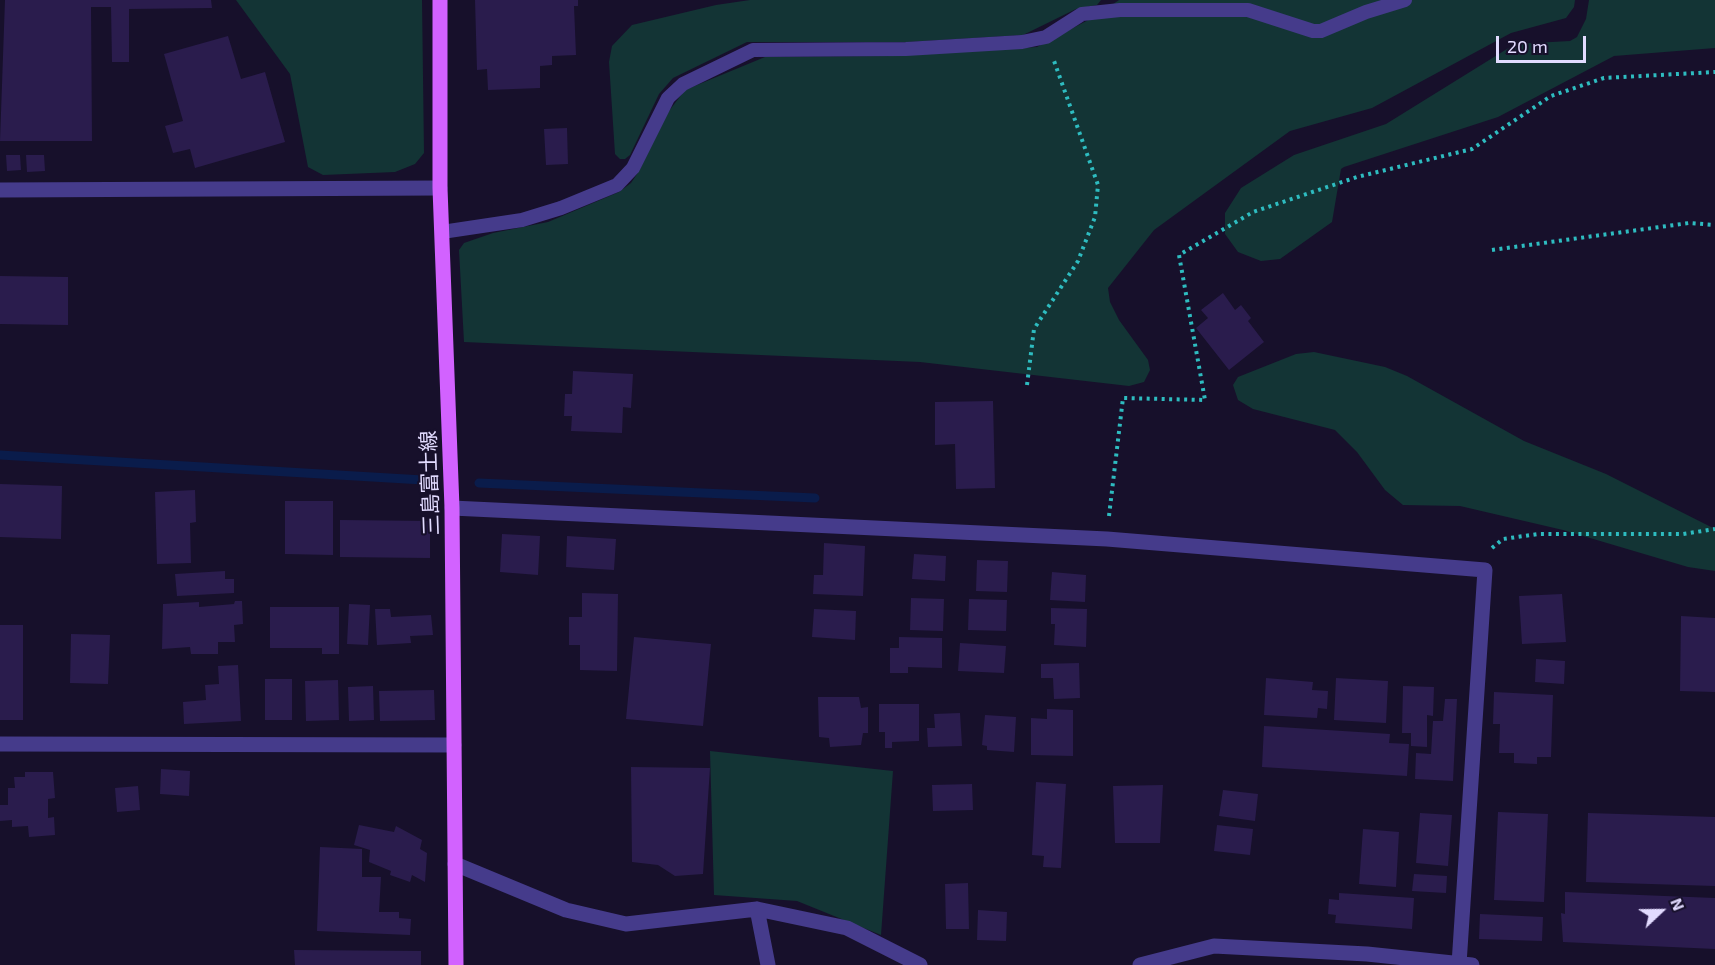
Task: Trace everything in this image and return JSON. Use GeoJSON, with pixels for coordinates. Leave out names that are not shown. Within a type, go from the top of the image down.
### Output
{"type":"FeatureCollection","features":[{"type":"Feature","properties":{"kind":"main road","name":"三島富士線"},"geometry":{"type":"LineString","coordinates":[[440,0],[440,188],[452,508],[456,965]]}},
{"type":"Feature","properties":{"kind":"street"},"geometry":{"type":"LineString","coordinates":[[0,190],[440,188]]}},
{"type":"Feature","properties":{"kind":"street"},"geometry":{"type":"LineString","coordinates":[[452,508],[1107,539],[1485,570],[1466,964],[1378,960],[1214,946],[1140,965]]}},
{"type":"Feature","properties":{"kind":"street"},"geometry":{"type":"LineString","coordinates":[[0,744],[454,745]]}},
{"type":"Feature","properties":{"kind":"street"},"geometry":{"type":"LineString","coordinates":[[455,864],[566,910],[626,924],[758,909],[847,928],[920,965]]}},
{"type":"Feature","properties":{"kind":"street"},"geometry":{"type":"LineString","coordinates":[[758,909],[768,965]]}},
{"type":"Feature","properties":{"kind":"lane"},"geometry":{"type":"LineString","coordinates":[[442,232],[522,220],[561,208],[617,185],[633,168],[668,98],[683,84],[753,50],[906,49],[1022,42],[1046,37],[1082,14],[1120,10],[1248,10],[1313,31],[1321,31],[1366,12],[1405,0]]}},
{"type":"Feature","properties":{"kind":"path"},"geometry":{"type":"LineString","coordinates":[[1027,385],[1034,329],[1078,261],[1095,216],[1098,185],[1046,37]]}},
{"type":"Feature","properties":{"kind":"path"},"geometry":{"type":"LineString","coordinates":[[1107,539],[1123,398],[1205,400],[1179,255],[1253,212],[1357,177],[1472,149],[1551,96],[1604,78],[1715,72]]}},
{"type":"Feature","properties":{"kind":"path"},"geometry":{"type":"LineString","coordinates":[[1492,250],[1689,223],[1715,225]]}},
{"type":"Feature","properties":{"kind":"path"},"geometry":{"type":"LineString","coordinates":[[1485,570],[1488,552],[1503,539],[1538,534],[1683,534],[1715,529]]}},
{"type":"Feature","properties":{"kind":"green space"},"geometry":{"type":"Polygon","coordinates":[[[236,0],[422,0],[424,153],[415,164],[395,172],[323,175],[308,167],[290,74],[236,0]]]}},
{"type":"Feature","properties":{"kind":"green space"},"geometry":{"type":"Polygon","coordinates":[[[750,0],[1101,0],[1097,5],[1076,9],[1023,35],[907,42],[747,42],[673,78],[659,94],[630,155],[625,159],[620,159],[615,154],[609,62],[612,46],[632,25],[716,5],[750,0]]]}},
{"type":"Feature","properties":{"kind":"green space"},"geometry":{"type":"Polygon","coordinates":[[[1119,0],[1575,0],[1574,7],[1566,18],[1511,33],[1372,108],[1290,131],[1154,230],[1108,288],[1110,302],[1119,320],[1148,360],[1150,370],[1144,382],[1129,386],[920,362],[464,342],[459,250],[464,243],[493,233],[548,222],[619,192],[631,183],[639,171],[662,120],[685,90],[765,57],[894,56],[1037,47],[1094,17],[1119,0]]]}},
{"type":"Feature","properties":{"kind":"green space"},"geometry":{"type":"Polygon","coordinates":[[[1589,0],[1715,0],[1715,48],[1614,56],[1498,117],[1344,167],[1341,169],[1332,222],[1280,259],[1261,261],[1238,252],[1225,234],[1225,213],[1241,188],[1294,155],[1386,124],[1515,44],[1570,41],[1577,37],[1586,19],[1589,0]]]}},
{"type":"Feature","properties":{"kind":"green space"},"geometry":{"type":"Polygon","coordinates":[[[1314,352],[1385,367],[1407,376],[1524,441],[1606,474],[1715,529],[1715,571],[1688,567],[1563,530],[1460,506],[1403,505],[1385,490],[1357,452],[1335,430],[1253,409],[1238,400],[1233,385],[1238,377],[1296,354],[1314,352]]]}},
{"type":"Feature","properties":{"kind":"green space"},"geometry":{"type":"Polygon","coordinates":[[[710,751],[893,771],[881,935],[797,901],[714,895],[710,751]]]}},
{"type":"Feature","properties":{"kind":"building"},"geometry":{"type":"Polygon","coordinates":[[[5,0],[211,0],[212,8],[129,9],[129,62],[112,62],[111,7],[91,7],[92,141],[0,141],[5,0]]]}},
{"type":"Feature","properties":{"kind":"building"},"geometry":{"type":"Polygon","coordinates":[[[475,0],[578,0],[578,6],[574,6],[576,55],[552,56],[552,65],[540,66],[540,88],[488,90],[487,69],[477,70],[475,0]]]}},
{"type":"Feature","properties":{"kind":"building"},"geometry":{"type":"Polygon","coordinates":[[[228,36],[241,79],[265,72],[285,142],[195,168],[190,149],[173,153],[165,126],[183,121],[164,54],[228,36]]]}},
{"type":"Feature","properties":{"kind":"building"},"geometry":{"type":"Polygon","coordinates":[[[567,128],[568,164],[546,165],[544,129],[567,128]]]}},
{"type":"Feature","properties":{"kind":"building"},"geometry":{"type":"Polygon","coordinates":[[[6,155],[20,155],[21,170],[7,171],[6,155]]]}},
{"type":"Feature","properties":{"kind":"building"},"geometry":{"type":"Polygon","coordinates":[[[26,155],[44,155],[45,171],[27,172],[26,155]]]}},
{"type":"Feature","properties":{"kind":"building"},"geometry":{"type":"Polygon","coordinates":[[[0,276],[68,277],[68,325],[0,324],[0,276]]]}},
{"type":"Feature","properties":{"kind":"building"},"geometry":{"type":"Polygon","coordinates":[[[1223,293],[1235,310],[1241,305],[1251,318],[1248,321],[1264,342],[1229,370],[1196,328],[1208,318],[1201,310],[1223,293]]]}},
{"type":"Feature","properties":{"kind":"building"},"geometry":{"type":"Polygon","coordinates":[[[573,371],[633,374],[631,408],[623,407],[622,433],[571,431],[572,416],[564,416],[565,394],[572,394],[573,371]]]}},
{"type":"Feature","properties":{"kind":"building"},"geometry":{"type":"Polygon","coordinates":[[[993,401],[995,488],[956,489],[955,444],[935,445],[935,402],[993,401]]]}},
{"type":"Feature","properties":{"kind":"building"},"geometry":{"type":"Polygon","coordinates":[[[0,484],[62,486],[61,539],[0,537],[0,484]]]}},
{"type":"Feature","properties":{"kind":"building"},"geometry":{"type":"Polygon","coordinates":[[[195,490],[196,522],[190,523],[191,563],[157,564],[155,492],[195,490]]]}},
{"type":"Feature","properties":{"kind":"building"},"geometry":{"type":"Polygon","coordinates":[[[285,501],[333,501],[333,555],[285,554],[285,501]]]}},
{"type":"Feature","properties":{"kind":"building"},"geometry":{"type":"Polygon","coordinates":[[[340,520],[430,521],[430,558],[340,557],[340,520]]]}},
{"type":"Feature","properties":{"kind":"building"},"geometry":{"type":"Polygon","coordinates":[[[502,534],[540,536],[538,575],[500,572],[502,534]]]}},
{"type":"Feature","properties":{"kind":"building"},"geometry":{"type":"Polygon","coordinates":[[[567,536],[616,539],[614,570],[566,567],[567,536]]]}},
{"type":"Feature","properties":{"kind":"building"},"geometry":{"type":"Polygon","coordinates":[[[824,543],[865,546],[863,596],[813,594],[814,575],[823,575],[824,543]]]}},
{"type":"Feature","properties":{"kind":"building"},"geometry":{"type":"Polygon","coordinates":[[[914,554],[946,556],[945,581],[912,579],[914,554]]]}},
{"type":"Feature","properties":{"kind":"building"},"geometry":{"type":"Polygon","coordinates":[[[977,560],[1008,561],[1007,592],[976,591],[977,560]]]}},
{"type":"Feature","properties":{"kind":"building"},"geometry":{"type":"Polygon","coordinates":[[[225,571],[225,579],[234,579],[234,593],[177,596],[175,574],[225,571]]]}},
{"type":"Feature","properties":{"kind":"building"},"geometry":{"type":"Polygon","coordinates":[[[1052,572],[1086,575],[1085,602],[1050,600],[1052,572]]]}},
{"type":"Feature","properties":{"kind":"building"},"geometry":{"type":"Polygon","coordinates":[[[582,593],[618,594],[617,671],[580,670],[580,645],[569,645],[569,617],[582,617],[582,593]]]}},
{"type":"Feature","properties":{"kind":"building"},"geometry":{"type":"Polygon","coordinates":[[[1562,594],[1566,642],[1522,644],[1519,596],[1562,594]]]}},
{"type":"Feature","properties":{"kind":"building"},"geometry":{"type":"Polygon","coordinates":[[[911,598],[944,599],[943,631],[910,630],[911,598]]]}},
{"type":"Feature","properties":{"kind":"building"},"geometry":{"type":"Polygon","coordinates":[[[969,599],[1007,600],[1006,631],[968,630],[969,599]]]}},
{"type":"Feature","properties":{"kind":"building"},"geometry":{"type":"Polygon","coordinates":[[[235,601],[242,601],[243,624],[234,625],[235,642],[218,642],[218,654],[191,654],[190,647],[162,649],[163,604],[199,602],[199,607],[234,604],[235,601]]]}},
{"type":"Feature","properties":{"kind":"building"},"geometry":{"type":"Polygon","coordinates":[[[349,604],[370,605],[368,645],[347,644],[349,604]]]}},
{"type":"Feature","properties":{"kind":"building"},"geometry":{"type":"Polygon","coordinates":[[[270,607],[339,607],[339,654],[322,654],[322,648],[270,648],[270,607]]]}},
{"type":"Feature","properties":{"kind":"building"},"geometry":{"type":"Polygon","coordinates":[[[1051,608],[1087,609],[1086,647],[1054,645],[1055,624],[1051,624],[1051,608]]]}},
{"type":"Feature","properties":{"kind":"building"},"geometry":{"type":"Polygon","coordinates":[[[375,609],[390,609],[391,617],[431,615],[433,635],[410,636],[411,643],[377,645],[375,609]]]}},
{"type":"Feature","properties":{"kind":"building"},"geometry":{"type":"Polygon","coordinates":[[[814,609],[856,611],[855,640],[812,637],[814,609]]]}},
{"type":"Feature","properties":{"kind":"building"},"geometry":{"type":"Polygon","coordinates":[[[1681,616],[1715,618],[1715,692],[1680,691],[1681,616]]]}},
{"type":"Feature","properties":{"kind":"building"},"geometry":{"type":"Polygon","coordinates":[[[0,625],[23,625],[23,720],[0,720],[0,625]]]}},
{"type":"Feature","properties":{"kind":"building"},"geometry":{"type":"Polygon","coordinates":[[[71,634],[110,635],[108,684],[70,683],[71,634]]]}},
{"type":"Feature","properties":{"kind":"building"},"geometry":{"type":"Polygon","coordinates":[[[634,637],[711,644],[703,726],[626,719],[634,637]]]}},
{"type":"Feature","properties":{"kind":"building"},"geometry":{"type":"Polygon","coordinates":[[[899,637],[942,638],[942,668],[908,667],[908,673],[890,673],[890,648],[899,648],[899,637]]]}},
{"type":"Feature","properties":{"kind":"building"},"geometry":{"type":"Polygon","coordinates":[[[960,643],[1006,646],[1004,673],[958,671],[960,643]]]}},
{"type":"Feature","properties":{"kind":"building"},"geometry":{"type":"Polygon","coordinates":[[[1536,659],[1565,661],[1564,684],[1535,682],[1536,659]]]}},
{"type":"Feature","properties":{"kind":"building"},"geometry":{"type":"Polygon","coordinates":[[[1079,663],[1080,698],[1054,699],[1053,678],[1041,678],[1041,664],[1079,663]]]}},
{"type":"Feature","properties":{"kind":"building"},"geometry":{"type":"Polygon","coordinates":[[[238,665],[241,721],[184,724],[183,702],[206,700],[205,685],[219,684],[218,666],[238,665]]]}},
{"type":"Feature","properties":{"kind":"building"},"geometry":{"type":"Polygon","coordinates":[[[1266,678],[1313,682],[1312,690],[1328,691],[1327,709],[1318,708],[1317,718],[1264,715],[1266,678]]]}},
{"type":"Feature","properties":{"kind":"building"},"geometry":{"type":"Polygon","coordinates":[[[1336,678],[1388,681],[1386,723],[1334,720],[1336,678]]]}},
{"type":"Feature","properties":{"kind":"building"},"geometry":{"type":"Polygon","coordinates":[[[265,679],[292,679],[292,720],[265,720],[265,679]]]}},
{"type":"Feature","properties":{"kind":"building"},"geometry":{"type":"Polygon","coordinates":[[[338,680],[339,720],[306,721],[305,681],[338,680]]]}},
{"type":"Feature","properties":{"kind":"building"},"geometry":{"type":"Polygon","coordinates":[[[373,686],[374,720],[349,721],[348,687],[373,686]]]}},
{"type":"Feature","properties":{"kind":"building"},"geometry":{"type":"Polygon","coordinates":[[[1403,686],[1434,687],[1433,716],[1427,715],[1427,747],[1411,746],[1411,733],[1402,733],[1403,686]]]}},
{"type":"Feature","properties":{"kind":"building"},"geometry":{"type":"Polygon","coordinates":[[[434,690],[435,720],[380,721],[379,691],[434,690]]]}},
{"type":"Feature","properties":{"kind":"building"},"geometry":{"type":"Polygon","coordinates":[[[1494,692],[1553,695],[1551,757],[1537,757],[1537,764],[1514,763],[1514,753],[1499,753],[1500,724],[1493,724],[1494,692]]]}},
{"type":"Feature","properties":{"kind":"building"},"geometry":{"type":"Polygon","coordinates":[[[818,697],[859,697],[861,708],[868,707],[868,733],[863,733],[861,745],[830,747],[829,738],[819,737],[818,697]]]}},
{"type":"Feature","properties":{"kind":"building"},"geometry":{"type":"Polygon","coordinates":[[[1445,699],[1457,699],[1453,781],[1415,779],[1416,753],[1431,754],[1433,721],[1443,721],[1445,699]]]}},
{"type":"Feature","properties":{"kind":"building"},"geometry":{"type":"Polygon","coordinates":[[[879,704],[919,704],[919,741],[892,742],[892,748],[885,748],[885,732],[879,732],[879,704]]]}},
{"type":"Feature","properties":{"kind":"building"},"geometry":{"type":"Polygon","coordinates":[[[1047,709],[1073,710],[1073,756],[1031,755],[1031,718],[1047,719],[1047,709]]]}},
{"type":"Feature","properties":{"kind":"building"},"geometry":{"type":"Polygon","coordinates":[[[960,713],[962,746],[928,747],[927,728],[935,728],[934,714],[960,713]]]}},
{"type":"Feature","properties":{"kind":"building"},"geometry":{"type":"Polygon","coordinates":[[[985,715],[1016,717],[1014,752],[987,750],[987,746],[982,745],[985,715]]]}},
{"type":"Feature","properties":{"kind":"building"},"geometry":{"type":"Polygon","coordinates":[[[1264,726],[1390,734],[1389,743],[1409,744],[1407,776],[1262,767],[1264,726]]]}},
{"type":"Feature","properties":{"kind":"building"},"geometry":{"type":"Polygon","coordinates":[[[631,767],[710,768],[703,874],[675,876],[658,865],[632,862],[631,767]]]}},
{"type":"Feature","properties":{"kind":"building"},"geometry":{"type":"Polygon","coordinates":[[[161,769],[190,771],[189,796],[160,794],[161,769]]]}},
{"type":"Feature","properties":{"kind":"building"},"geometry":{"type":"Polygon","coordinates":[[[25,772],[53,772],[55,798],[48,799],[48,818],[54,817],[55,835],[29,837],[28,826],[12,827],[12,820],[0,821],[0,805],[8,805],[8,788],[15,788],[14,777],[25,777],[25,772]]]}},
{"type":"Feature","properties":{"kind":"building"},"geometry":{"type":"Polygon","coordinates":[[[1036,782],[1066,784],[1061,868],[1043,867],[1044,856],[1032,855],[1036,782]]]}},
{"type":"Feature","properties":{"kind":"building"},"geometry":{"type":"Polygon","coordinates":[[[972,784],[973,810],[933,811],[932,785],[972,784]]]}},
{"type":"Feature","properties":{"kind":"building"},"geometry":{"type":"Polygon","coordinates":[[[1163,785],[1160,843],[1115,843],[1113,786],[1163,785]]]}},
{"type":"Feature","properties":{"kind":"building"},"geometry":{"type":"Polygon","coordinates":[[[138,786],[140,810],[117,812],[115,788],[138,786]]]}},
{"type":"Feature","properties":{"kind":"building"},"geometry":{"type":"Polygon","coordinates":[[[1223,790],[1258,794],[1255,821],[1219,816],[1223,790]]]}},
{"type":"Feature","properties":{"kind":"building"},"geometry":{"type":"Polygon","coordinates":[[[1498,812],[1548,814],[1544,902],[1494,900],[1498,812]]]}},
{"type":"Feature","properties":{"kind":"building"},"geometry":{"type":"Polygon","coordinates":[[[1420,813],[1452,815],[1448,866],[1416,863],[1420,813]]]}},
{"type":"Feature","properties":{"kind":"building"},"geometry":{"type":"Polygon","coordinates":[[[1588,813],[1715,817],[1715,886],[1586,882],[1588,813]]]}},
{"type":"Feature","properties":{"kind":"building"},"geometry":{"type":"Polygon","coordinates":[[[359,825],[394,832],[396,826],[422,840],[420,849],[427,853],[425,882],[412,875],[410,882],[390,875],[391,871],[369,862],[370,850],[354,845],[359,825]]]}},
{"type":"Feature","properties":{"kind":"building"},"geometry":{"type":"Polygon","coordinates":[[[1217,825],[1253,829],[1250,855],[1214,851],[1217,825]]]}},
{"type":"Feature","properties":{"kind":"building"},"geometry":{"type":"Polygon","coordinates":[[[1363,829],[1399,832],[1396,887],[1359,884],[1363,829]]]}},
{"type":"Feature","properties":{"kind":"building"},"geometry":{"type":"Polygon","coordinates":[[[320,847],[362,849],[362,877],[381,877],[379,912],[399,912],[399,918],[411,919],[410,935],[317,931],[320,847]]]}},
{"type":"Feature","properties":{"kind":"building"},"geometry":{"type":"Polygon","coordinates":[[[1414,874],[1447,876],[1446,893],[1412,891],[1414,874]]]}},
{"type":"Feature","properties":{"kind":"building"},"geometry":{"type":"Polygon","coordinates":[[[968,883],[969,929],[946,929],[945,884],[968,883]]]}},
{"type":"Feature","properties":{"kind":"building"},"geometry":{"type":"Polygon","coordinates":[[[1565,892],[1715,898],[1715,949],[1563,942],[1561,913],[1565,914],[1565,892]]]}},
{"type":"Feature","properties":{"kind":"building"},"geometry":{"type":"Polygon","coordinates":[[[1339,893],[1414,898],[1412,929],[1335,923],[1336,915],[1328,914],[1329,899],[1339,900],[1339,893]]]}},
{"type":"Feature","properties":{"kind":"building"},"geometry":{"type":"Polygon","coordinates":[[[978,910],[1007,912],[1006,941],[977,940],[978,910]]]}},
{"type":"Feature","properties":{"kind":"building"},"geometry":{"type":"Polygon","coordinates":[[[1480,914],[1543,917],[1542,941],[1479,939],[1480,914]]]}},
{"type":"Feature","properties":{"kind":"building"},"geometry":{"type":"Polygon","coordinates":[[[294,950],[421,951],[421,965],[295,965],[294,950]]]}},
{"type":"Feature","properties":{"kind":"waterway"},"geometry":{"type":"LineString","coordinates":[[0,455],[423,480]]}},
{"type":"Feature","properties":{"kind":"waterway"},"geometry":{"type":"LineString","coordinates":[[479,483],[815,498]]}}]}
